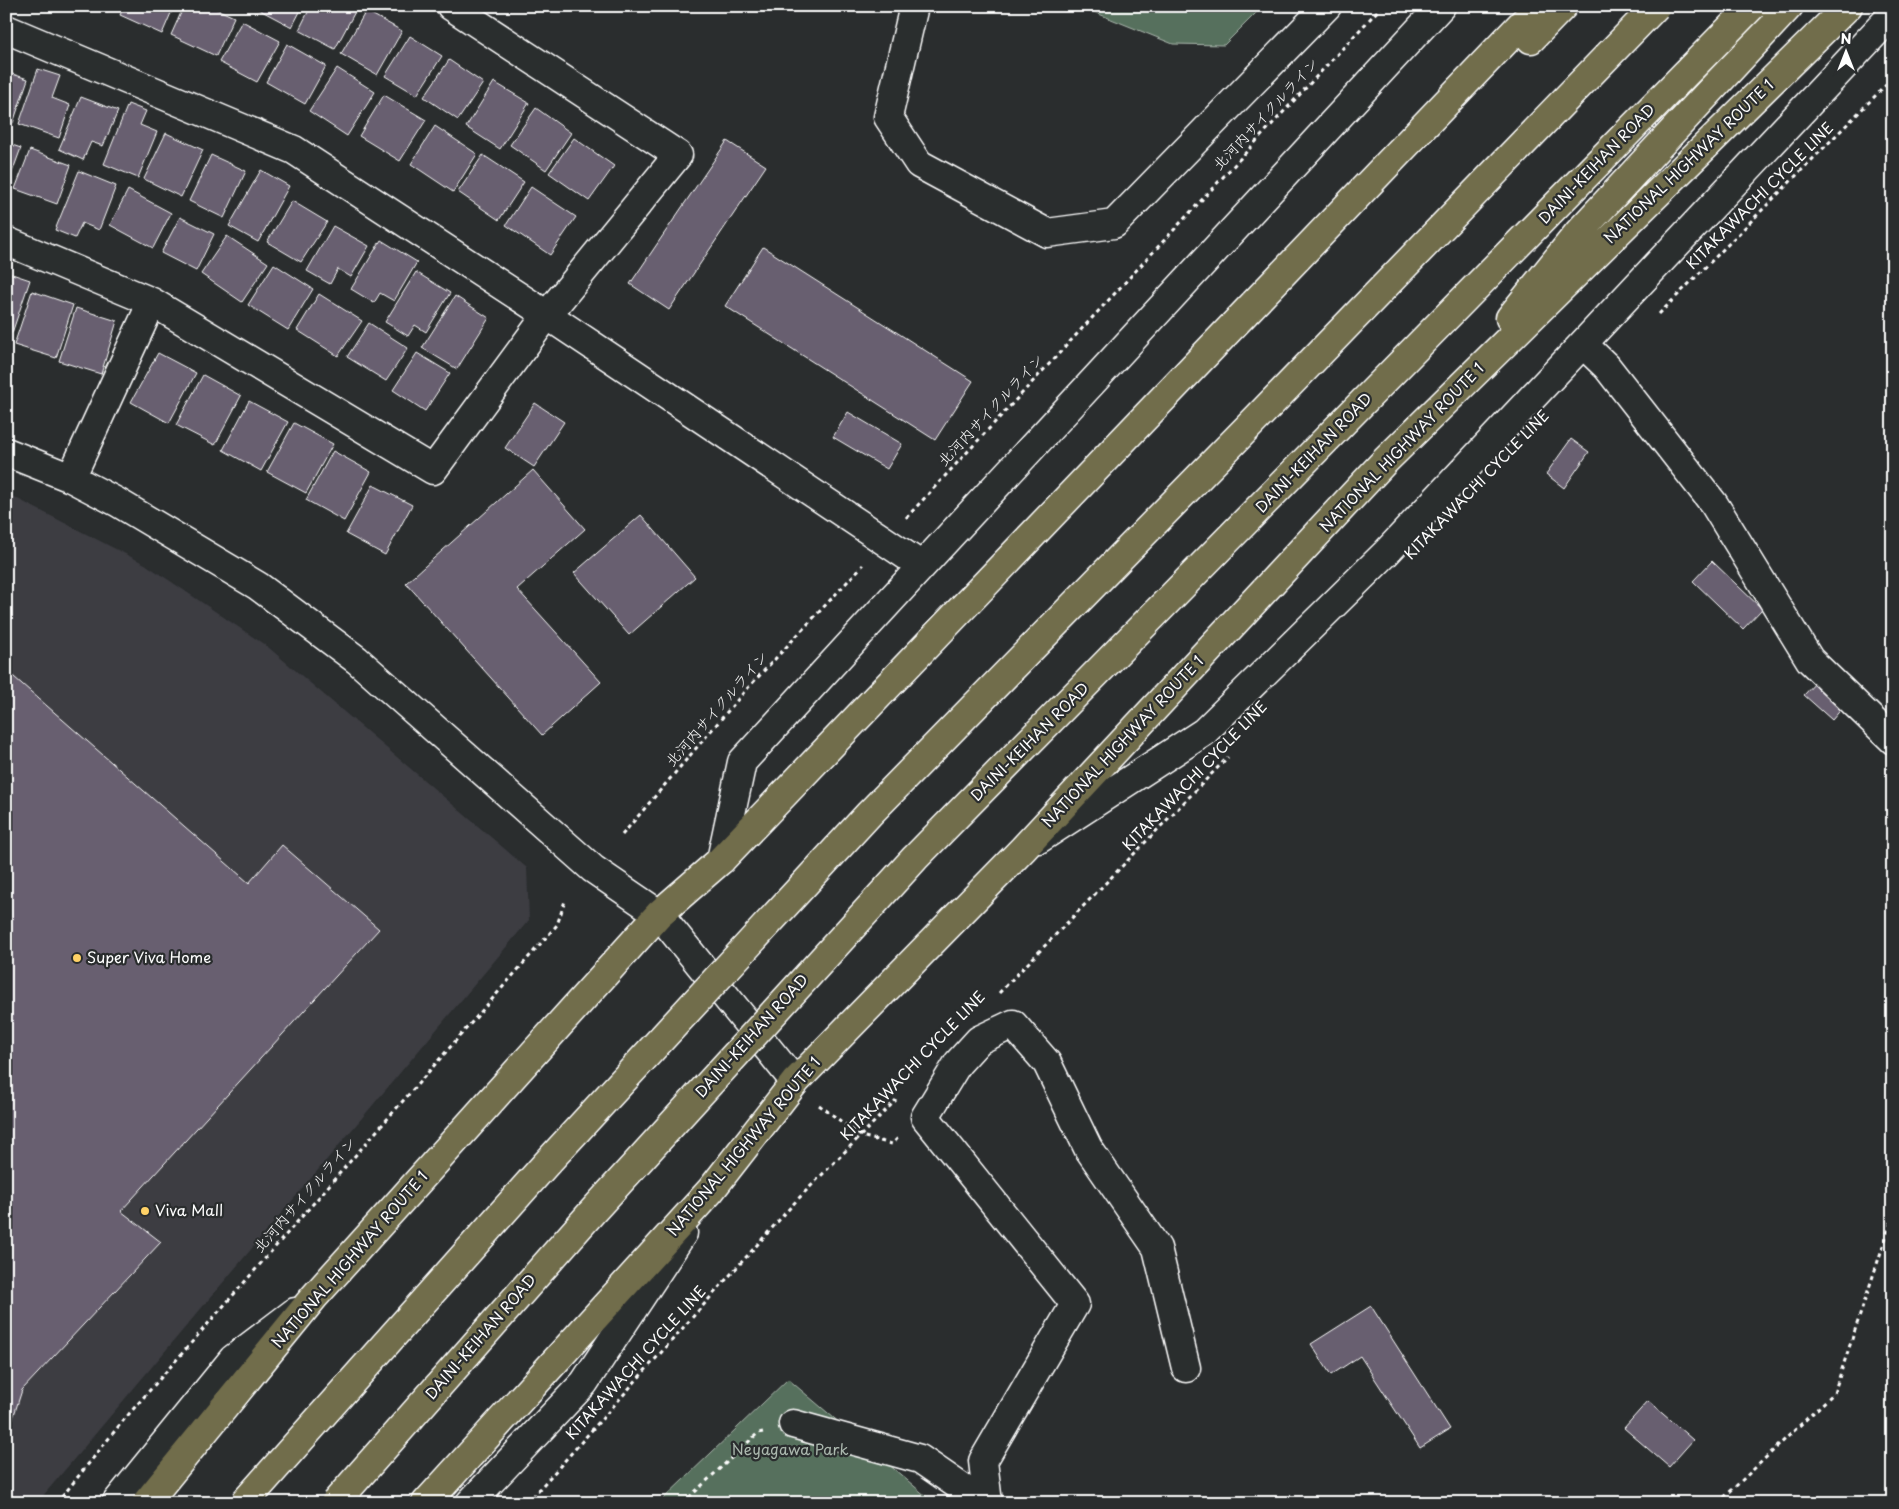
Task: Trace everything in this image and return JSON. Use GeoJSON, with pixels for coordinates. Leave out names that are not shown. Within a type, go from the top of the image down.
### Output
{"type":"FeatureCollection","features":[{"type":"Feature","properties":{"kind":"highway","name":"NATIONAL HIGHWAY ROUTE 1"},"geometry":{"type":"LineString","coordinates":[[146,1503],[314,1298],[659,914],[722,860],[1539,6]]}},
{"type":"Feature","properties":{"kind":"highway"},"geometry":{"type":"LineString","coordinates":[[1015,553],[1180,402],[1563,6]]}},
{"type":"Feature","properties":{"kind":"highway"},"geometry":{"type":"LineString","coordinates":[[244,1503],[545,1165],[869,814],[1264,411],[1656,6]]}},
{"type":"Feature","properties":{"kind":"highway","name":"DAINI-KEIHAN ROAD"},"geometry":{"type":"LineString","coordinates":[[335,1503],[593,1211],[915,858],[1752,6]]}},
{"type":"Feature","properties":{"kind":"highway"},"geometry":{"type":"LineString","coordinates":[[1430,418],[1579,232],[1789,6]]}},
{"type":"Feature","properties":{"kind":"highway","name":"NATIONAL HIGHWAY ROUTE 1"},"geometry":{"type":"LineString","coordinates":[[426,1503],[711,1190],[795,1082],[1022,850],[1379,468],[1848,6]]}},
{"type":"Feature","properties":{"kind":"street"},"geometry":{"type":"LineString","coordinates":[[6,241],[152,302],[433,470],[547,315],[678,155],[451,6]]}},
{"type":"Feature","properties":{"kind":"street"},"geometry":{"type":"LineString","coordinates":[[914,6],[888,117],[919,164],[1047,233],[1114,224],[1327,6]]}},
{"type":"Feature","properties":{"kind":"street"},"geometry":{"type":"LineString","coordinates":[[722,860],[742,762],[1441,6]]}},
{"type":"Feature","properties":{"kind":"street"},"geometry":{"type":"LineString","coordinates":[[1022,850],[1204,732],[1385,554],[1893,14]]}},
{"type":"Feature","properties":{"kind":"street"},"geometry":{"type":"LineString","coordinates":[[6,29],[294,150],[547,315],[922,566]]}},
{"type":"Feature","properties":{"kind":"street"},"geometry":{"type":"LineString","coordinates":[[71,478],[152,302]]}},
{"type":"Feature","properties":{"kind":"street"},"geometry":{"type":"LineString","coordinates":[[1582,344],[1606,367],[1714,504],[1810,660],[1893,740]]}},
{"type":"Feature","properties":{"kind":"street"},"geometry":{"type":"LineString","coordinates":[[6,452],[71,478],[117,502],[258,586],[357,660],[593,869],[659,914],[795,1082]]}},
{"type":"Feature","properties":{"kind":"street"},"geometry":{"type":"LineString","coordinates":[[986,1503],[983,1461],[1075,1304],[926,1117],[958,1063],[979,1040],[1013,1024],[1047,1063],[1088,1148],[1157,1248],[1186,1368]]}},
{"type":"Feature","properties":{"kind":"street"},"geometry":{"type":"LineString","coordinates":[[470,1503],[584,1383],[711,1190]]}},
{"type":"Feature","properties":{"kind":"street"},"geometry":{"type":"LineString","coordinates":[[116,1503],[233,1359],[314,1298]]}},
{"type":"Feature","properties":{"kind":"street"},"geometry":{"type":"LineString","coordinates":[[793,1424],[920,1458],[986,1503]]}},
{"type":"Feature","properties":{"kind":"path","name":"北河内サイクルライン"},"geometry":{"type":"LineString","coordinates":[[622,835],[746,691],[1382,6]]}},
{"type":"Feature","properties":{"kind":"path","name":"KITAKAWACHI CYCLE LINE"},"geometry":{"type":"LineString","coordinates":[[1655,318],[1893,78]]}},
{"type":"Feature","properties":{"kind":"path","name":"KITAKAWACHI CYCLE LINE"},"geometry":{"type":"LineString","coordinates":[[999,994],[1234,751]]}},
{"type":"Feature","properties":{"kind":"path","name":"北河内サイクルライン"},"geometry":{"type":"LineString","coordinates":[[57,1503],[122,1422],[557,926],[564,900]]}},
{"type":"Feature","properties":{"kind":"path"},"geometry":{"type":"LineString","coordinates":[[795,1082],[827,1112],[861,1136],[892,1144],[926,1117]]}},
{"type":"Feature","properties":{"kind":"path","name":"KITAKAWACHI CYCLE LINE"},"geometry":{"type":"LineString","coordinates":[[527,1503],[797,1200],[903,1093]]}},
{"type":"Feature","properties":{"kind":"path"},"geometry":{"type":"LineString","coordinates":[[1718,1503],[1834,1392],[1893,1216]]}},
{"type":"Feature","properties":{"kind":"path"},"geometry":{"type":"LineString","coordinates":[[683,1503],[758,1433],[793,1424]]}},
{"type":"Feature","properties":{"kind":"shaded area","name":"Viva Mall"},"geometry":{"type":"Polygon","coordinates":[[[6,493],[145,564],[268,647],[527,868],[529,920],[37,1503],[6,1503],[6,493]]]}},
{"type":"Feature","properties":{"kind":"green space"},"geometry":{"type":"Polygon","coordinates":[[[1079,6],[1263,6],[1224,45],[1173,44],[1079,6]]]}},
{"type":"Feature","properties":{"kind":"green space","name":"Neyagawa Park"},"geometry":{"type":"Polygon","coordinates":[[[788,1379],[934,1503],[659,1503],[788,1379]]]}},
{"type":"Feature","properties":{"kind":"building"},"geometry":{"type":"Polygon","coordinates":[[[95,6],[110,6],[108,12],[95,6]]]}},
{"type":"Feature","properties":{"kind":"building"},"geometry":{"type":"Polygon","coordinates":[[[124,6],[174,6],[162,34],[120,15],[124,6]]]}},
{"type":"Feature","properties":{"kind":"building"},"geometry":{"type":"Polygon","coordinates":[[[184,6],[210,6],[234,17],[216,56],[171,35],[184,6]]]}},
{"type":"Feature","properties":{"kind":"building"},"geometry":{"type":"Polygon","coordinates":[[[257,6],[303,6],[292,27],[256,8],[257,6]]]}},
{"type":"Feature","properties":{"kind":"building"},"geometry":{"type":"Polygon","coordinates":[[[311,6],[358,6],[335,49],[299,30],[311,6]]]}},
{"type":"Feature","properties":{"kind":"building"},"geometry":{"type":"Polygon","coordinates":[[[366,11],[402,31],[377,75],[341,54],[366,11]]]}},
{"type":"Feature","properties":{"kind":"building"},"geometry":{"type":"Polygon","coordinates":[[[242,21],[280,41],[257,82],[219,62],[242,21]]]}},
{"type":"Feature","properties":{"kind":"building"},"geometry":{"type":"Polygon","coordinates":[[[410,36],[442,56],[417,95],[385,76],[410,36]]]}},
{"type":"Feature","properties":{"kind":"building"},"geometry":{"type":"Polygon","coordinates":[[[287,44],[326,66],[305,104],[266,82],[287,44]]]}},
{"type":"Feature","properties":{"kind":"building"},"geometry":{"type":"Polygon","coordinates":[[[449,60],[483,83],[458,120],[424,97],[449,60]]]}},
{"type":"Feature","properties":{"kind":"building"},"geometry":{"type":"Polygon","coordinates":[[[337,68],[375,92],[347,136],[309,111],[337,68]]]}},
{"type":"Feature","properties":{"kind":"building"},"geometry":{"type":"Polygon","coordinates":[[[38,69],[60,76],[52,98],[70,105],[59,138],[19,124],[38,69]]]}},
{"type":"Feature","properties":{"kind":"building"},"geometry":{"type":"Polygon","coordinates":[[[6,72],[28,79],[13,123],[6,120],[6,72]]]}},
{"type":"Feature","properties":{"kind":"building"},"geometry":{"type":"Polygon","coordinates":[[[494,82],[529,103],[500,149],[466,127],[494,82]]]}},
{"type":"Feature","properties":{"kind":"building"},"geometry":{"type":"Polygon","coordinates":[[[384,95],[426,120],[400,161],[359,136],[384,95]]]}},
{"type":"Feature","properties":{"kind":"building"},"geometry":{"type":"Polygon","coordinates":[[[81,97],[118,111],[103,146],[91,142],[83,160],[59,149],[81,97]]]}},
{"type":"Feature","properties":{"kind":"building"},"geometry":{"type":"Polygon","coordinates":[[[128,104],[146,111],[140,125],[157,132],[138,178],[104,164],[128,104]]]}},
{"type":"Feature","properties":{"kind":"building"},"geometry":{"type":"Polygon","coordinates":[[[536,108],[571,133],[546,170],[510,145],[536,108]]]}},
{"type":"Feature","properties":{"kind":"building"},"geometry":{"type":"Polygon","coordinates":[[[435,126],[477,154],[453,192],[411,164],[435,126]]]}},
{"type":"Feature","properties":{"kind":"building"},"geometry":{"type":"Polygon","coordinates":[[[166,133],[203,150],[181,197],[144,179],[166,133]]]}},
{"type":"Feature","properties":{"kind":"building"},"geometry":{"type":"Polygon","coordinates":[[[574,138],[614,166],[589,201],[549,173],[574,138]]]}},
{"type":"Feature","properties":{"kind":"building"},"geometry":{"type":"Polygon","coordinates":[[[727,141],[766,166],[669,310],[630,284],[727,141]]]}},
{"type":"Feature","properties":{"kind":"building"},"geometry":{"type":"Polygon","coordinates":[[[6,143],[21,148],[6,189],[6,143]]]}},
{"type":"Feature","properties":{"kind":"building"},"geometry":{"type":"Polygon","coordinates":[[[30,150],[71,165],[57,204],[15,189],[30,150]]]}},
{"type":"Feature","properties":{"kind":"building"},"geometry":{"type":"Polygon","coordinates":[[[211,155],[246,171],[224,218],[189,201],[211,155]]]}},
{"type":"Feature","properties":{"kind":"building"},"geometry":{"type":"Polygon","coordinates":[[[483,155],[524,182],[499,220],[458,192],[483,155]]]}},
{"type":"Feature","properties":{"kind":"building"},"geometry":{"type":"Polygon","coordinates":[[[261,170],[289,186],[258,242],[229,226],[261,170]]]}},
{"type":"Feature","properties":{"kind":"building"},"geometry":{"type":"Polygon","coordinates":[[[79,171],[116,186],[99,230],[82,223],[75,238],[55,230],[79,171]]]}},
{"type":"Feature","properties":{"kind":"building"},"geometry":{"type":"Polygon","coordinates":[[[531,187],[576,217],[550,255],[506,225],[531,187]]]}},
{"type":"Feature","properties":{"kind":"building"},"geometry":{"type":"Polygon","coordinates":[[[128,190],[171,213],[153,248],[110,225],[128,190]]]}},
{"type":"Feature","properties":{"kind":"building"},"geometry":{"type":"Polygon","coordinates":[[[292,201],[327,222],[301,262],[267,242],[292,201]]]}},
{"type":"Feature","properties":{"kind":"building"},"geometry":{"type":"Polygon","coordinates":[[[180,217],[214,234],[196,271],[161,253],[180,217]]]}},
{"type":"Feature","properties":{"kind":"building"},"geometry":{"type":"Polygon","coordinates":[[[333,226],[369,246],[351,277],[338,269],[330,284],[307,271],[333,226]]]}},
{"type":"Feature","properties":{"kind":"building"},"geometry":{"type":"Polygon","coordinates":[[[227,236],[268,263],[242,302],[201,274],[227,236]]]}},
{"type":"Feature","properties":{"kind":"building"},"geometry":{"type":"Polygon","coordinates":[[[381,240],[417,262],[394,301],[380,293],[374,303],[351,289],[381,240]]]}},
{"type":"Feature","properties":{"kind":"building"},"geometry":{"type":"Polygon","coordinates":[[[763,247],[973,381],[935,440],[725,306],[763,247]]]}},
{"type":"Feature","properties":{"kind":"building"},"geometry":{"type":"Polygon","coordinates":[[[274,264],[313,289],[288,330],[248,305],[274,264]]]}},
{"type":"Feature","properties":{"kind":"building"},"geometry":{"type":"Polygon","coordinates":[[[6,272],[30,280],[12,333],[6,331],[6,272]]]}},
{"type":"Feature","properties":{"kind":"building"},"geometry":{"type":"Polygon","coordinates":[[[416,272],[450,293],[426,332],[415,325],[408,336],[385,322],[416,272]]]}},
{"type":"Feature","properties":{"kind":"building"},"geometry":{"type":"Polygon","coordinates":[[[32,291],[73,305],[56,358],[14,345],[32,291]]]}},
{"type":"Feature","properties":{"kind":"building"},"geometry":{"type":"Polygon","coordinates":[[[319,294],[362,321],[338,356],[297,330],[319,294]]]}},
{"type":"Feature","properties":{"kind":"building"},"geometry":{"type":"Polygon","coordinates":[[[455,296],[489,318],[457,369],[422,348],[455,296]]]}},
{"type":"Feature","properties":{"kind":"building"},"geometry":{"type":"Polygon","coordinates":[[[76,308],[117,321],[101,374],[59,361],[76,308]]]}},
{"type":"Feature","properties":{"kind":"building"},"geometry":{"type":"Polygon","coordinates":[[[369,323],[408,348],[386,381],[347,357],[369,323]]]}},
{"type":"Feature","properties":{"kind":"building"},"geometry":{"type":"Polygon","coordinates":[[[158,353],[196,373],[169,423],[131,402],[158,353]]]}},
{"type":"Feature","properties":{"kind":"building"},"geometry":{"type":"Polygon","coordinates":[[[417,353],[450,373],[425,411],[393,390],[417,353]]]}},
{"type":"Feature","properties":{"kind":"building"},"geometry":{"type":"Polygon","coordinates":[[[203,375],[241,396],[215,445],[176,425],[203,375]]]}},
{"type":"Feature","properties":{"kind":"building"},"geometry":{"type":"Polygon","coordinates":[[[249,401],[288,422],[261,471],[223,450],[249,401]]]}},
{"type":"Feature","properties":{"kind":"building"},"geometry":{"type":"Polygon","coordinates":[[[535,403],[564,422],[534,467],[505,448],[535,403]]]}},
{"type":"Feature","properties":{"kind":"building"},"geometry":{"type":"Polygon","coordinates":[[[848,412],[902,444],[887,469],[833,437],[848,412]]]}},
{"type":"Feature","properties":{"kind":"building"},"geometry":{"type":"Polygon","coordinates":[[[294,423],[333,444],[306,493],[267,472],[294,423]]]}},
{"type":"Feature","properties":{"kind":"building"},"geometry":{"type":"Polygon","coordinates":[[[1571,439],[1589,452],[1564,488],[1546,474],[1571,439]]]}},
{"type":"Feature","properties":{"kind":"building"},"geometry":{"type":"Polygon","coordinates":[[[333,451],[371,472],[344,521],[306,500],[333,451]]]}},
{"type":"Feature","properties":{"kind":"building"},"geometry":{"type":"Polygon","coordinates":[[[533,470],[585,529],[517,589],[601,682],[542,735],[406,583],[533,470]]]}},
{"type":"Feature","properties":{"kind":"building"},"geometry":{"type":"Polygon","coordinates":[[[373,485],[412,505],[385,555],[346,534],[373,485]]]}},
{"type":"Feature","properties":{"kind":"building"},"geometry":{"type":"Polygon","coordinates":[[[641,515],[695,577],[629,635],[574,573],[641,515]]]}},
{"type":"Feature","properties":{"kind":"building"},"geometry":{"type":"Polygon","coordinates":[[[1712,561],[1762,609],[1743,629],[1693,581],[1712,561]]]}},
{"type":"Feature","properties":{"kind":"building"},"geometry":{"type":"Polygon","coordinates":[[[6,670],[249,883],[282,845],[379,929],[121,1211],[161,1242],[22,1390],[6,1440],[6,670]]]}},
{"type":"Feature","properties":{"kind":"building"},"geometry":{"type":"Polygon","coordinates":[[[1817,681],[1844,706],[1832,720],[1804,695],[1817,681]]]}},
{"type":"Feature","properties":{"kind":"building"},"geometry":{"type":"Polygon","coordinates":[[[1371,1306],[1450,1429],[1420,1448],[1360,1356],[1331,1375],[1311,1344],[1371,1306]]]}},
{"type":"Feature","properties":{"kind":"building"},"geometry":{"type":"Polygon","coordinates":[[[1648,1401],[1693,1440],[1669,1467],[1624,1428],[1648,1401]]]}},
{"type":"Feature","properties":{"kind":"place","name":"Super Viva Home"},"geometry":{"type":"Point","coordinates":[77,958]}},
{"type":"Feature","properties":{"kind":"place","name":"Viva Mall"},"geometry":{"type":"Point","coordinates":[145,1211]}}]}
